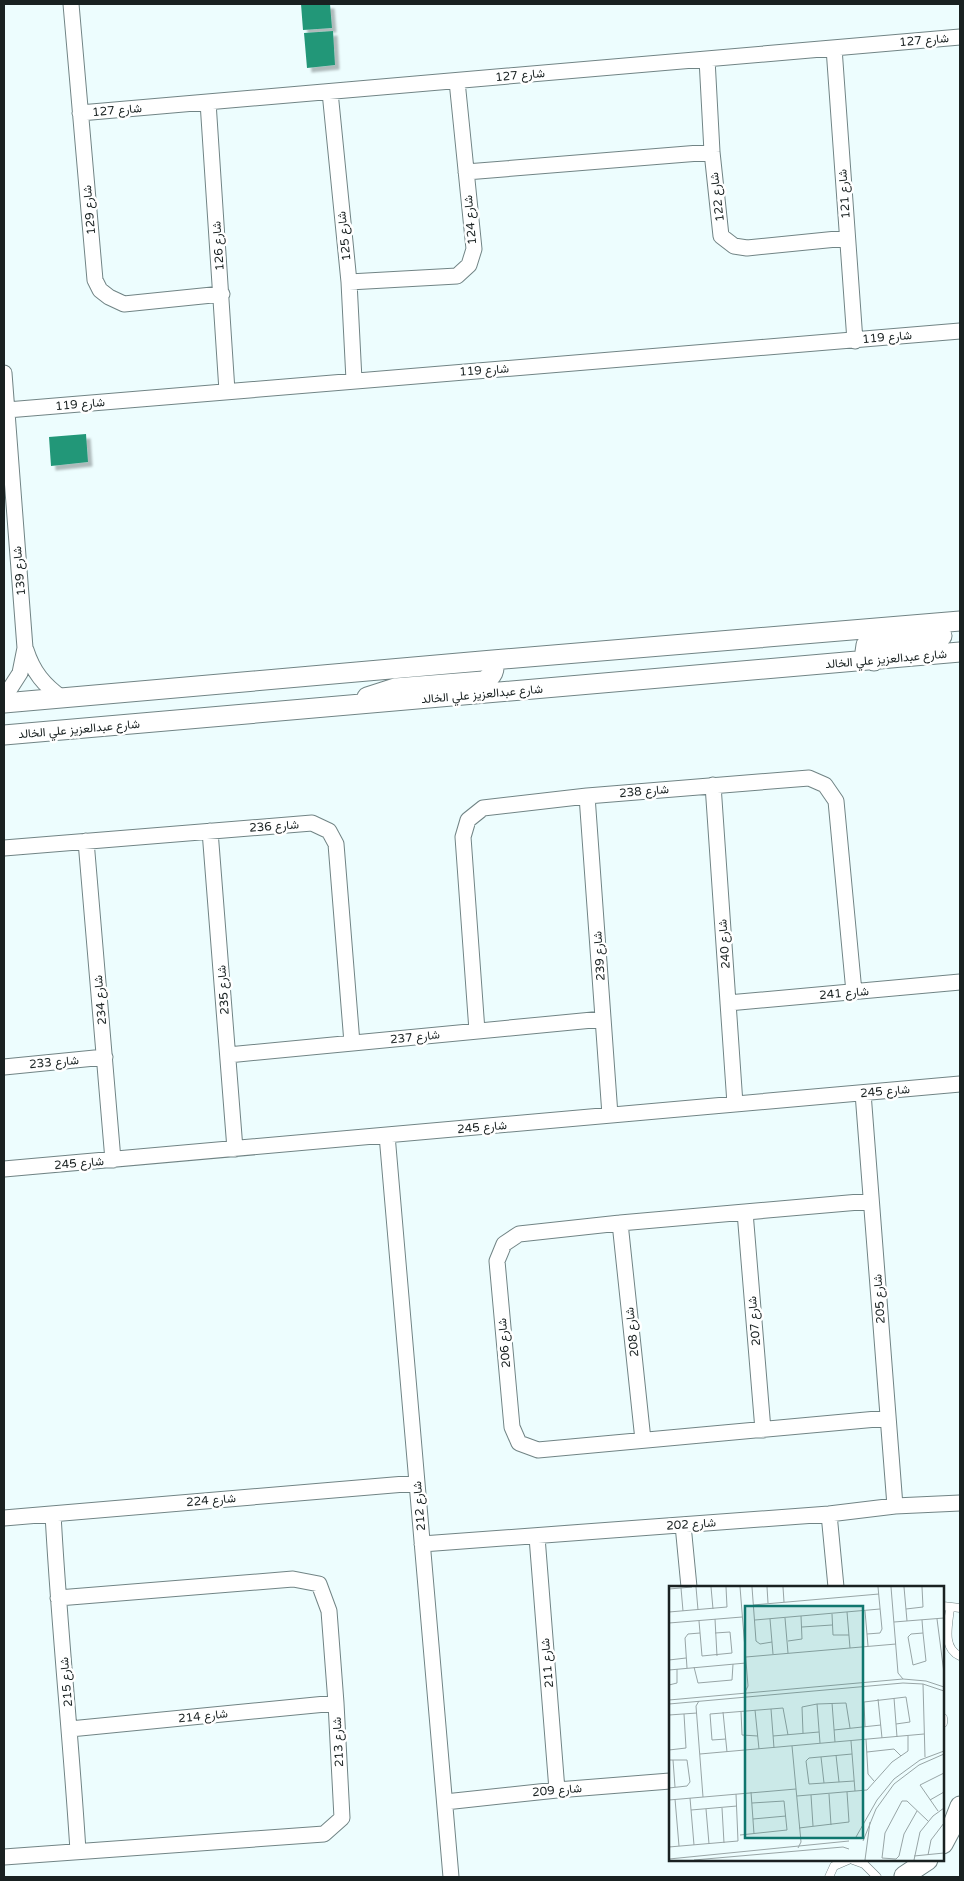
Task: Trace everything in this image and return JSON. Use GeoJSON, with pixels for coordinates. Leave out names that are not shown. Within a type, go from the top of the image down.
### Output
{"type":"FeatureCollection","features":[{"type":"Feature","properties":{"kind":"street","name":"شارع 129"},"geometry":{"type":"LineString","coordinates":[[71,4],[95,280],[100,290],[109,297],[124,304],[222,294]]}},
{"type":"Feature","properties":{"kind":"street","name":"شارع 127"},"geometry":{"type":"LineString","coordinates":[[80,113],[960,37]]}},
{"type":"Feature","properties":{"kind":"street","name":"شارع 121"},"geometry":{"type":"LineString","coordinates":[[834,48],[855,340]]}},
{"type":"Feature","properties":{"kind":"street","name":"شارع 122"},"geometry":{"type":"LineString","coordinates":[[707,59],[712,152],[722,236],[734,246],[747,248],[847,238]]}},
{"type":"Feature","properties":{"kind":"street","name":"شارع 124"},"geometry":{"type":"LineString","coordinates":[[349,282],[457,276],[469,265],[474,249],[457,81]]}},
{"type":"Feature","properties":{"kind":"street","name":"شارع 125"},"geometry":{"type":"LineString","coordinates":[[330,92],[349,282],[354,380]]}},
{"type":"Feature","properties":{"kind":"street","name":"شارع 126"},"geometry":{"type":"LineString","coordinates":[[208,102],[227,391]]}},
{"type":"Feature","properties":{"kind":"street"},"geometry":{"type":"LineString","coordinates":[[466,172],[712,152]]}},
{"type":"Feature","properties":{"kind":"street","name":"شارع 119"},"geometry":{"type":"LineString","coordinates":[[7,410],[960,331]]}},
{"type":"Feature","properties":{"kind":"street","name":"شارع 139"},"geometry":{"type":"LineString","coordinates":[[4,373],[7,410],[7,461],[25,648],[30,664],[38,677],[49,689],[62,698]]}},
{"type":"Feature","properties":{"kind":"street"},"geometry":{"type":"LineString","coordinates":[[4,704],[493,660],[960,621]]}},
{"type":"Feature","properties":{"kind":"street"},"geometry":{"type":"LineString","coordinates":[[874,660],[865,652],[866,645],[869,642],[960,633]]}},
{"type":"Feature","properties":{"kind":"street","name":"شارع 139"},"geometry":{"type":"LineString","coordinates":[[4,698],[20,673],[25,648]]}},
{"type":"Feature","properties":{"kind":"street","name":"شارع عبدالعزيز علي الخالد"},"geometry":{"type":"LineString","coordinates":[[4,735],[960,652]]}},
{"type":"Feature","properties":{"kind":"street"},"geometry":{"type":"LineString","coordinates":[[350,706],[369,696],[395,688],[483,681],[495,669],[493,660]]}},
{"type":"Feature","properties":{"kind":"street","name":"شارع 238"},"geometry":{"type":"LineString","coordinates":[[477,1031],[463,837],[468,820],[483,808],[587,796],[713,784],[809,778],[825,786],[836,801],[854,992]]}},
{"type":"Feature","properties":{"kind":"street","name":"شارع 240"},"geometry":{"type":"LineString","coordinates":[[713,784],[735,1104]]}},
{"type":"Feature","properties":{"kind":"street","name":"شارع 239"},"geometry":{"type":"LineString","coordinates":[[587,796],[610,1115]]}},
{"type":"Feature","properties":{"kind":"street","name":"شارع 236"},"geometry":{"type":"LineString","coordinates":[[4,848],[312,823],[329,831],[336,844],[352,1043]]}},
{"type":"Feature","properties":{"kind":"street","name":"شارع 235"},"geometry":{"type":"LineString","coordinates":[[210,831],[234,1149]]}},
{"type":"Feature","properties":{"kind":"street","name":"شارع 234"},"geometry":{"type":"LineString","coordinates":[[86,841],[113,1160]]}},
{"type":"Feature","properties":{"kind":"street","name":"شارع 241"},"geometry":{"type":"LineString","coordinates":[[728,1003],[960,982]]}},
{"type":"Feature","properties":{"kind":"street","name":"شارع 237"},"geometry":{"type":"LineString","coordinates":[[228,1056],[603,1018]]}},
{"type":"Feature","properties":{"kind":"street","name":"شارع 233"},"geometry":{"type":"LineString","coordinates":[[4,1067],[105,1058]]}},
{"type":"Feature","properties":{"kind":"street","name":"شارع 245"},"geometry":{"type":"LineString","coordinates":[[4,1169],[960,1084]]}},
{"type":"Feature","properties":{"kind":"street","name":"شارع 205"},"geometry":{"type":"LineString","coordinates":[[863,1093],[895,1506]]}},
{"type":"Feature","properties":{"kind":"street","name":"شارع 212"},"geometry":{"type":"LineString","coordinates":[[387,1135],[451,1877]]}},
{"type":"Feature","properties":{"kind":"street","name":"شارع 206"},"geometry":{"type":"LineString","coordinates":[[871,1201],[620,1223],[519,1234],[504,1244],[497,1262],[512,1427],[519,1443],[538,1450],[888,1418]]}},
{"type":"Feature","properties":{"kind":"street","name":"شارع 207"},"geometry":{"type":"LineString","coordinates":[[745,1212],[763,1430]]}},
{"type":"Feature","properties":{"kind":"street","name":"شارع 208"},"geometry":{"type":"LineString","coordinates":[[620,1223],[643,1440]]}},
{"type":"Feature","properties":{"kind":"street","name":"شارع 224"},"geometry":{"type":"LineString","coordinates":[[4,1518],[417,1483]]}},
{"type":"Feature","properties":{"kind":"street","name":"شارع 202"},"geometry":{"type":"LineString","coordinates":[[422,1544],[829,1514],[895,1506],[960,1503]]}},
{"type":"Feature","properties":{"kind":"street","name":"شارع 215"},"geometry":{"type":"LineString","coordinates":[[53,1514],[78,1851]]}},
{"type":"Feature","properties":{"kind":"street"},"geometry":{"type":"LineString","coordinates":[[829,1514],[836,1586]]}},
{"type":"Feature","properties":{"kind":"street"},"geometry":{"type":"LineString","coordinates":[[684,1525],[689,1586]]}},
{"type":"Feature","properties":{"kind":"street","name":"شارع 211"},"geometry":{"type":"LineString","coordinates":[[537,1537],[557,1790]]}},
{"type":"Feature","properties":{"kind":"street","name":"شارع 213"},"geometry":{"type":"LineString","coordinates":[[4,1857],[324,1834],[342,1818],[329,1611],[319,1584],[293,1579],[58,1598]]}},
{"type":"Feature","properties":{"kind":"street","name":"شارع 214"},"geometry":{"type":"LineString","coordinates":[[70,1729],[336,1703]]}},
{"type":"Feature","properties":{"kind":"street","name":"شارع 209"},"geometry":{"type":"LineString","coordinates":[[445,1802],[557,1790],[669,1781]]}},
{"type":"Feature","properties":{"kind":"street"},"geometry":{"type":"LineString","coordinates":[[944,1842],[960,1806]]}},
{"type":"Feature","properties":{"kind":"street"},"geometry":{"type":"LineString","coordinates":[[903,1877],[927,1861]]}},
{"type":"Feature","properties":{"kind":"lane"},"geometry":{"type":"LineString","coordinates":[[960,1608],[946,1606],[948,1644],[953,1652],[960,1656]]}},
{"type":"Feature","properties":{"kind":"lane"},"geometry":{"type":"LineString","coordinates":[[830,1877],[834,1866],[844,1861]]}},
{"type":"Feature","properties":{"kind":"lane"},"geometry":{"type":"LineString","coordinates":[[856,1861],[864,1864],[877,1877]]}},
{"type":"Feature","properties":{"kind":"building"},"geometry":{"type":"Polygon","coordinates":[[[301,4],[330,4],[332,28],[303,30],[301,4]]]}},
{"type":"Feature","properties":{"kind":"building"},"geometry":{"type":"Polygon","coordinates":[[[333,31],[335,65],[307,68],[304,33],[333,31]]]}},
{"type":"Feature","properties":{"kind":"building"},"geometry":{"type":"Polygon","coordinates":[[[86,434],[88,462],[51,466],[49,437],[86,434]]]}}]}
